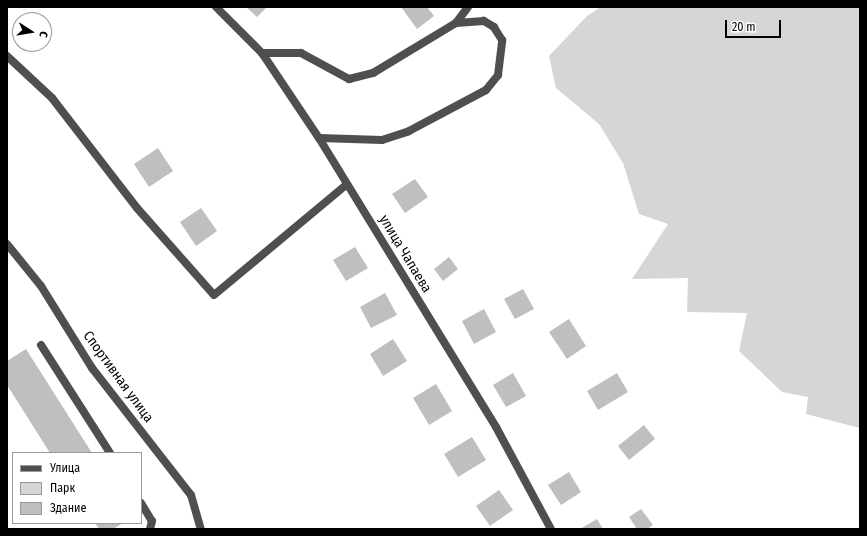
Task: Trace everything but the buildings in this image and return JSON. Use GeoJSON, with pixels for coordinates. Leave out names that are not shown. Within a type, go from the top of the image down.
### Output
{"type":"FeatureCollection","features":[{"type":"Feature","properties":{"kind":"street","name":"улица Чапаева"},"geometry":{"type":"LineString","coordinates":[[216,7],[262,53],[319,138],[496,427],[551,529]]}},
{"type":"Feature","properties":{"kind":"street"},"geometry":{"type":"LineString","coordinates":[[262,53],[301,53],[349,79],[373,73],[456,22],[468,7]]}},
{"type":"Feature","properties":{"kind":"street"},"geometry":{"type":"LineString","coordinates":[[319,138],[382,140],[409,131],[486,90],[498,75],[502,40],[494,27],[484,21],[456,22]]}},
{"type":"Feature","properties":{"kind":"street"},"geometry":{"type":"LineString","coordinates":[[7,56],[52,98],[137,208],[214,295],[347,184]]}},
{"type":"Feature","properties":{"kind":"street","name":"Спортивная улица"},"geometry":{"type":"LineString","coordinates":[[7,244],[41,286],[92,368],[191,495],[201,529]]}},
{"type":"Feature","properties":{"kind":"street"},"geometry":{"type":"LineString","coordinates":[[41,345],[109,452]]}},
{"type":"Feature","properties":{"kind":"street"},"geometry":{"type":"LineString","coordinates":[[142,505],[152,521],[150,529]]}},
{"type":"Feature","properties":{"kind":"green space"},"geometry":{"type":"Polygon","coordinates":[[[601,7],[860,7],[860,428],[806,414],[808,397],[782,392],[739,351],[747,313],[687,312],[688,278],[632,279],[668,224],[639,214],[623,163],[599,124],[556,88],[549,56],[587,16],[601,7]]]}}]}
